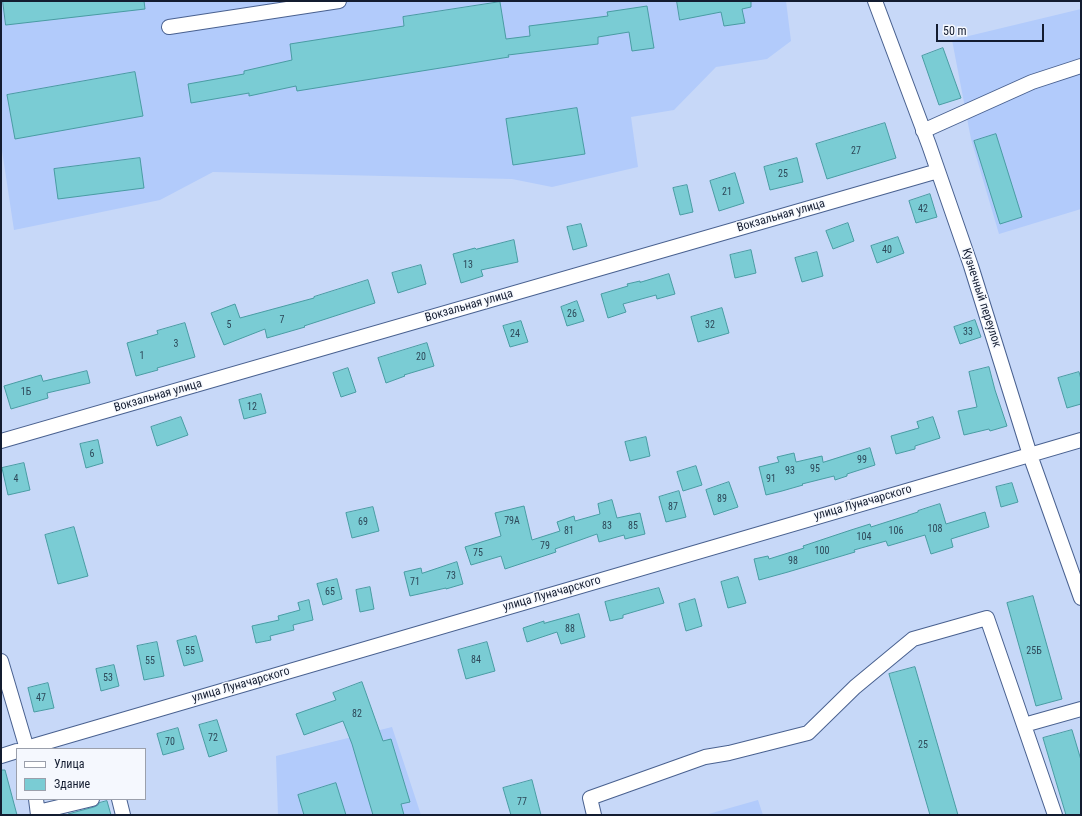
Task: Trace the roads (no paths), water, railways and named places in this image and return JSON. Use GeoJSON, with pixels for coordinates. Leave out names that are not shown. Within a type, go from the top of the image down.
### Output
{"type":"FeatureCollection","features":[{"type":"Feature","properties":{"kind":"street"},"geometry":{"type":"LineString","coordinates":[[169,27],[339,1]]}},
{"type":"Feature","properties":{"kind":"street","name":"Кузнечный переулок"},"geometry":{"type":"LineString","coordinates":[[875,1],[938,171],[971,266],[1030,455],[1081,598]]}},
{"type":"Feature","properties":{"kind":"street"},"geometry":{"type":"LineString","coordinates":[[923,131],[1032,82],[1081,66]]}},
{"type":"Feature","properties":{"kind":"street","name":"Вокзальная улица"},"geometry":{"type":"LineString","coordinates":[[1,441],[938,171]]}},
{"type":"Feature","properties":{"kind":"street","name":"улица Луначарского"},"geometry":{"type":"LineString","coordinates":[[27,748],[1081,440]]}},
{"type":"Feature","properties":{"kind":"street"},"geometry":{"type":"LineString","coordinates":[[594,815],[590,798],[705,757],[729,753],[808,733],[855,687],[913,639],[987,618],[1055,815]]}},
{"type":"Feature","properties":{"kind":"street"},"geometry":{"type":"LineString","coordinates":[[1,661],[24,748]]}},
{"type":"Feature","properties":{"kind":"street"},"geometry":{"type":"LineString","coordinates":[[1024,725],[1081,709]]}},
{"type":"Feature","properties":{"kind":"street","name":"улица Луначарского"},"geometry":{"type":"LineString","coordinates":[[1,756],[16,751]]}},
{"type":"Feature","properties":{"kind":"street"},"geometry":{"type":"LineString","coordinates":[[37,809],[86,800]]}},
{"type":"Feature","properties":{"kind":"street"},"geometry":{"type":"LineString","coordinates":[[119,800],[123,815]]}}]}
